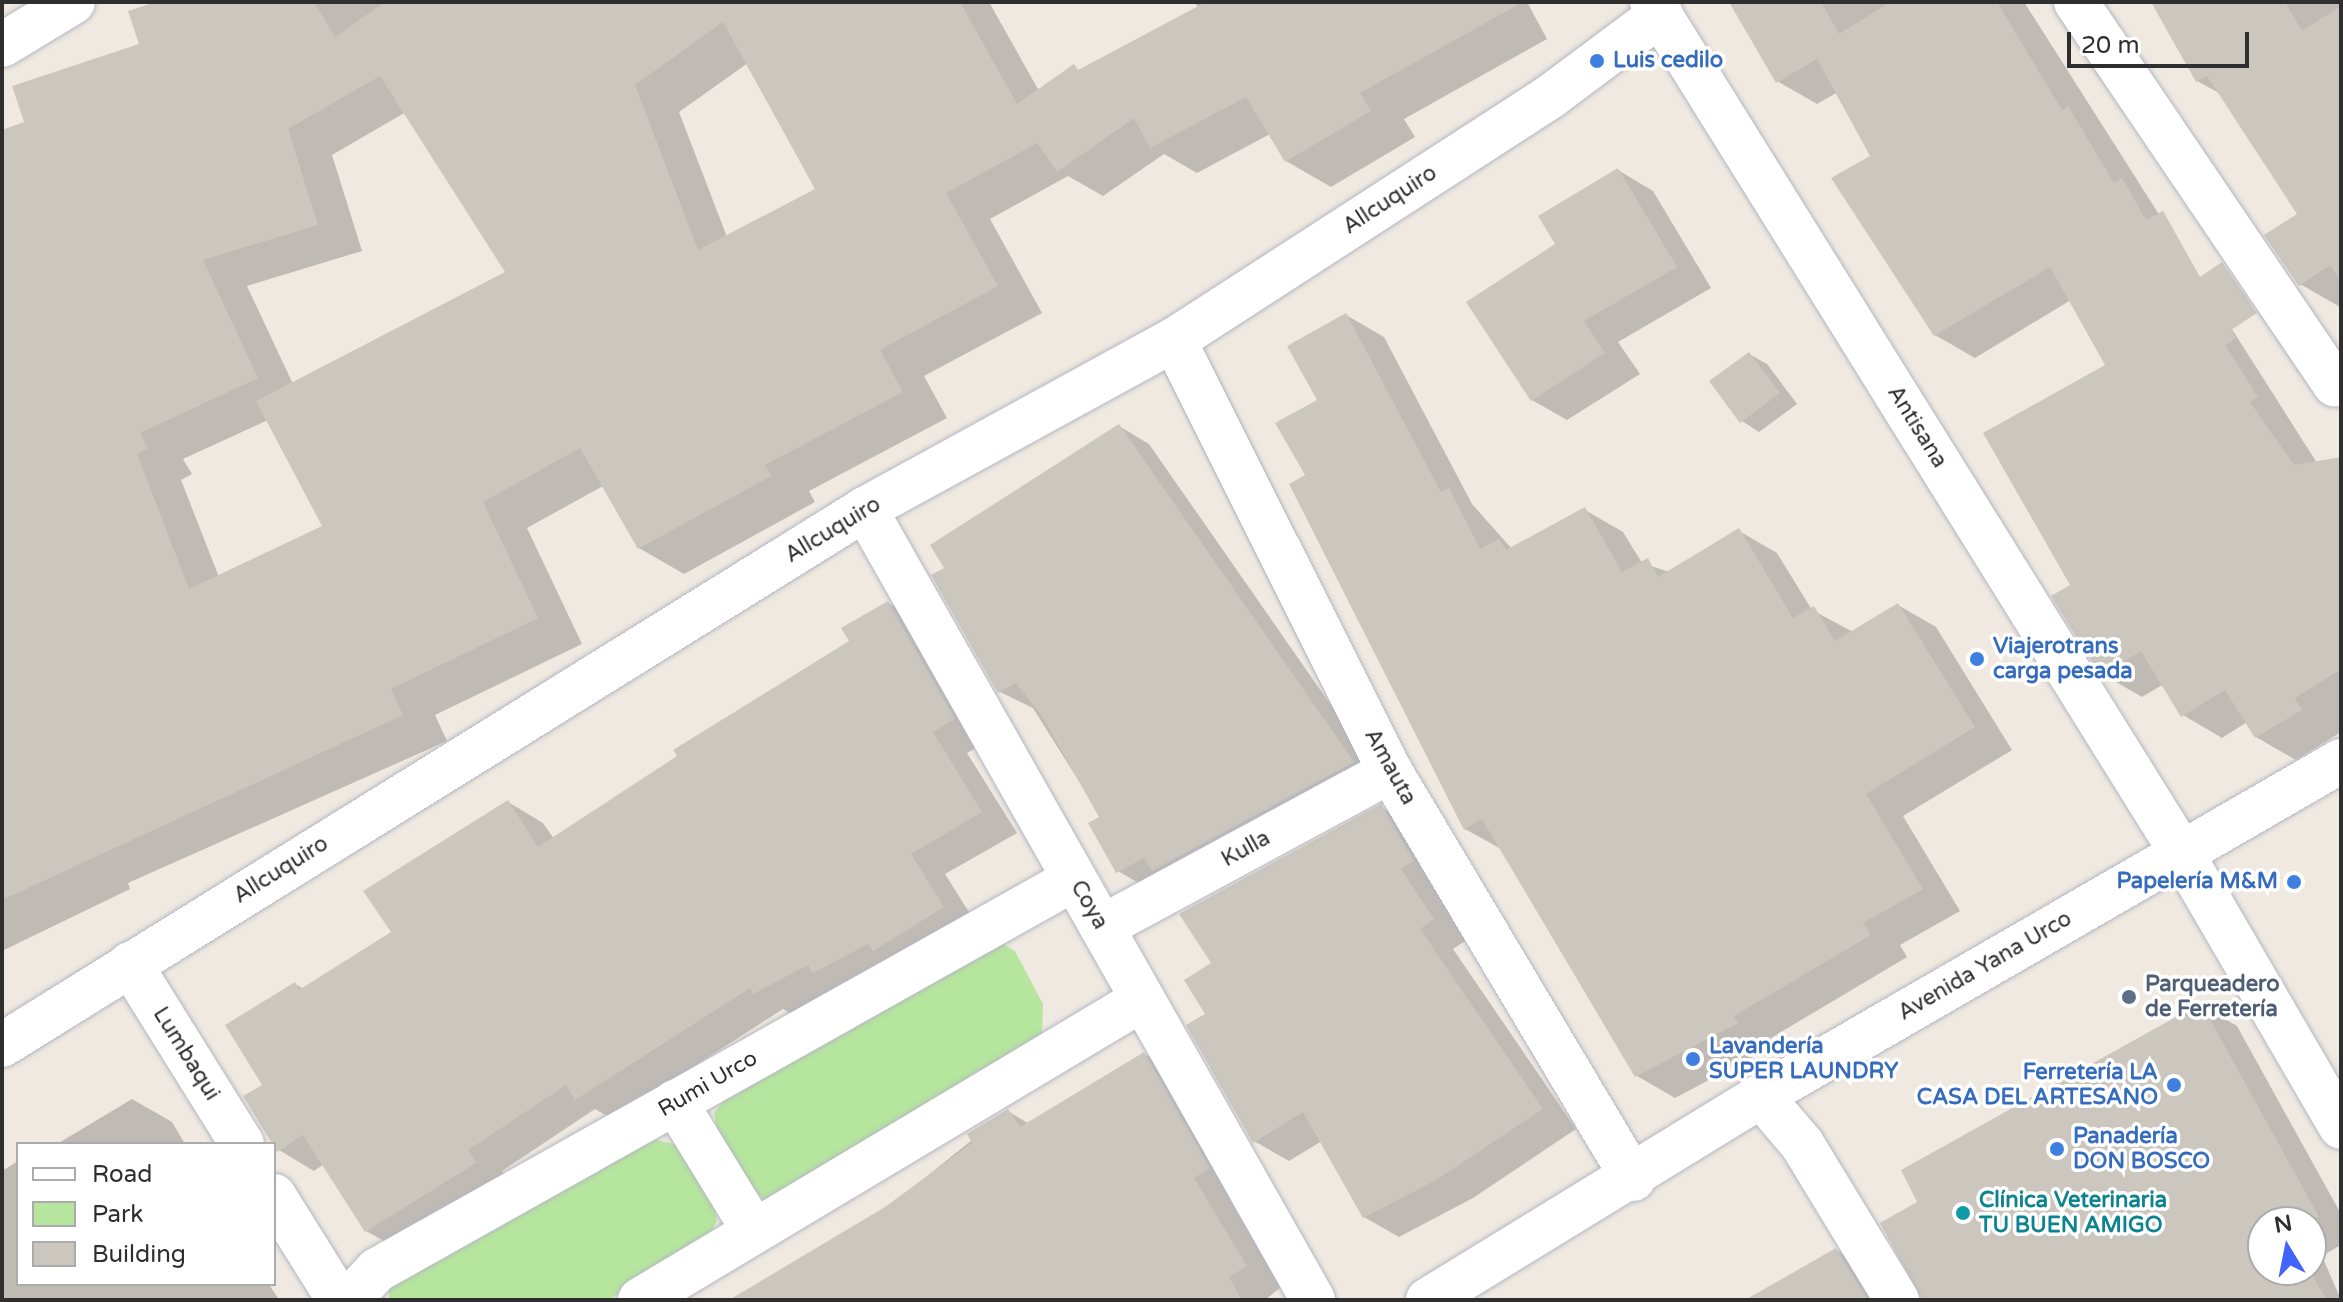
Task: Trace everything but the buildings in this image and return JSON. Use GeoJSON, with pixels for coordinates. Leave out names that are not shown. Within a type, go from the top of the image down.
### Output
{"type":"FeatureCollection","features":[{"type":"Feature","properties":{"kind":"street"},"geometry":{"type":"LineString","coordinates":[[2,45],[73,2]]}},
{"type":"Feature","properties":{"kind":"street"},"geometry":{"type":"LineString","coordinates":[[2076,2],[2335,384]]}},
{"type":"Feature","properties":{"kind":"street","name":"Allcuquiro"},"geometry":{"type":"LineString","coordinates":[[2,1045],[865,509],[1174,340],[1551,96],[1656,8]]}},
{"type":"Feature","properties":{"kind":"street","name":"Antisana"},"geometry":{"type":"LineString","coordinates":[[1656,8],[2181,852],[2341,1127]]}},
{"type":"Feature","properties":{"kind":"street","name":"Amauta"},"geometry":{"type":"LineString","coordinates":[[1174,340],[1390,771],[1633,1179]]}},
{"type":"Feature","properties":{"kind":"street","name":"Coya"},"geometry":{"type":"LineString","coordinates":[[865,509],[1313,1300]]}},
{"type":"Feature","properties":{"kind":"street","name":"Avenida Yana Urco"},"geometry":{"type":"LineString","coordinates":[[1428,1300],[1633,1179],[1761,1096],[2341,761]]}},
{"type":"Feature","properties":{"kind":"street","name":"Kulla"},"geometry":{"type":"LineString","coordinates":[[1102,927],[1390,771]]}},
{"type":"Feature","properties":{"kind":"street","name":"Rumi Urco"},"geometry":{"type":"LineString","coordinates":[[349,1300],[377,1270],[1074,879]]}},
{"type":"Feature","properties":{"kind":"street","name":"Lumbaqui"},"geometry":{"type":"LineString","coordinates":[[130,964],[241,1142]]}},
{"type":"Feature","properties":{"kind":"street"},"geometry":{"type":"LineString","coordinates":[[640,1300],[1143,999]]}},
{"type":"Feature","properties":{"kind":"street"},"geometry":{"type":"LineString","coordinates":[[1761,1096],[1802,1144],[1897,1300]]}},
{"type":"Feature","properties":{"kind":"street"},"geometry":{"type":"LineString","coordinates":[[675,1102],[754,1231]]}},
{"type":"Feature","properties":{"kind":"street"},"geometry":{"type":"LineString","coordinates":[[276,1199],[339,1300]]}},
{"type":"Feature","properties":{"kind":"green space"},"geometry":{"type":"Polygon","coordinates":[[[1003,944],[1015,951],[1043,1004],[1042,1033],[791,1197],[766,1201],[754,1190],[718,1132],[714,1113],[727,1096],[1003,944]]]}},
{"type":"Feature","properties":{"kind":"green space"},"geometry":{"type":"Polygon","coordinates":[[[643,1137],[678,1145],[712,1194],[717,1221],[706,1242],[608,1300],[389,1300],[389,1288],[643,1137]]]}},
{"type":"Feature","properties":{"kind":"place","name":"Luis cedilo"},"geometry":{"type":"Point","coordinates":[1597,61]}},
{"type":"Feature","properties":{"kind":"place","name":"Viajerotrans carga pesada"},"geometry":{"type":"Point","coordinates":[1977,659]}},
{"type":"Feature","properties":{"kind":"place","name":"Papelería M&M"},"geometry":{"type":"Point","coordinates":[2294,882]}},
{"type":"Feature","properties":{"kind":"place","name":"Parqueadero de Ferretería"},"geometry":{"type":"Point","coordinates":[2129,997]}},
{"type":"Feature","properties":{"kind":"place","name":"Lavandería SUPER LAUNDRY"},"geometry":{"type":"Point","coordinates":[1693,1059]}},
{"type":"Feature","properties":{"kind":"place","name":"Ferretería LA CASA DEL ARTESANO"},"geometry":{"type":"Point","coordinates":[2174,1085]}},
{"type":"Feature","properties":{"kind":"place","name":"Panadería DON BOSCO"},"geometry":{"type":"Point","coordinates":[2057,1149]}},
{"type":"Feature","properties":{"kind":"place","name":"Clínica Veterinaria TU BUEN AMIGO"},"geometry":{"type":"Point","coordinates":[1963,1213]}}]}
